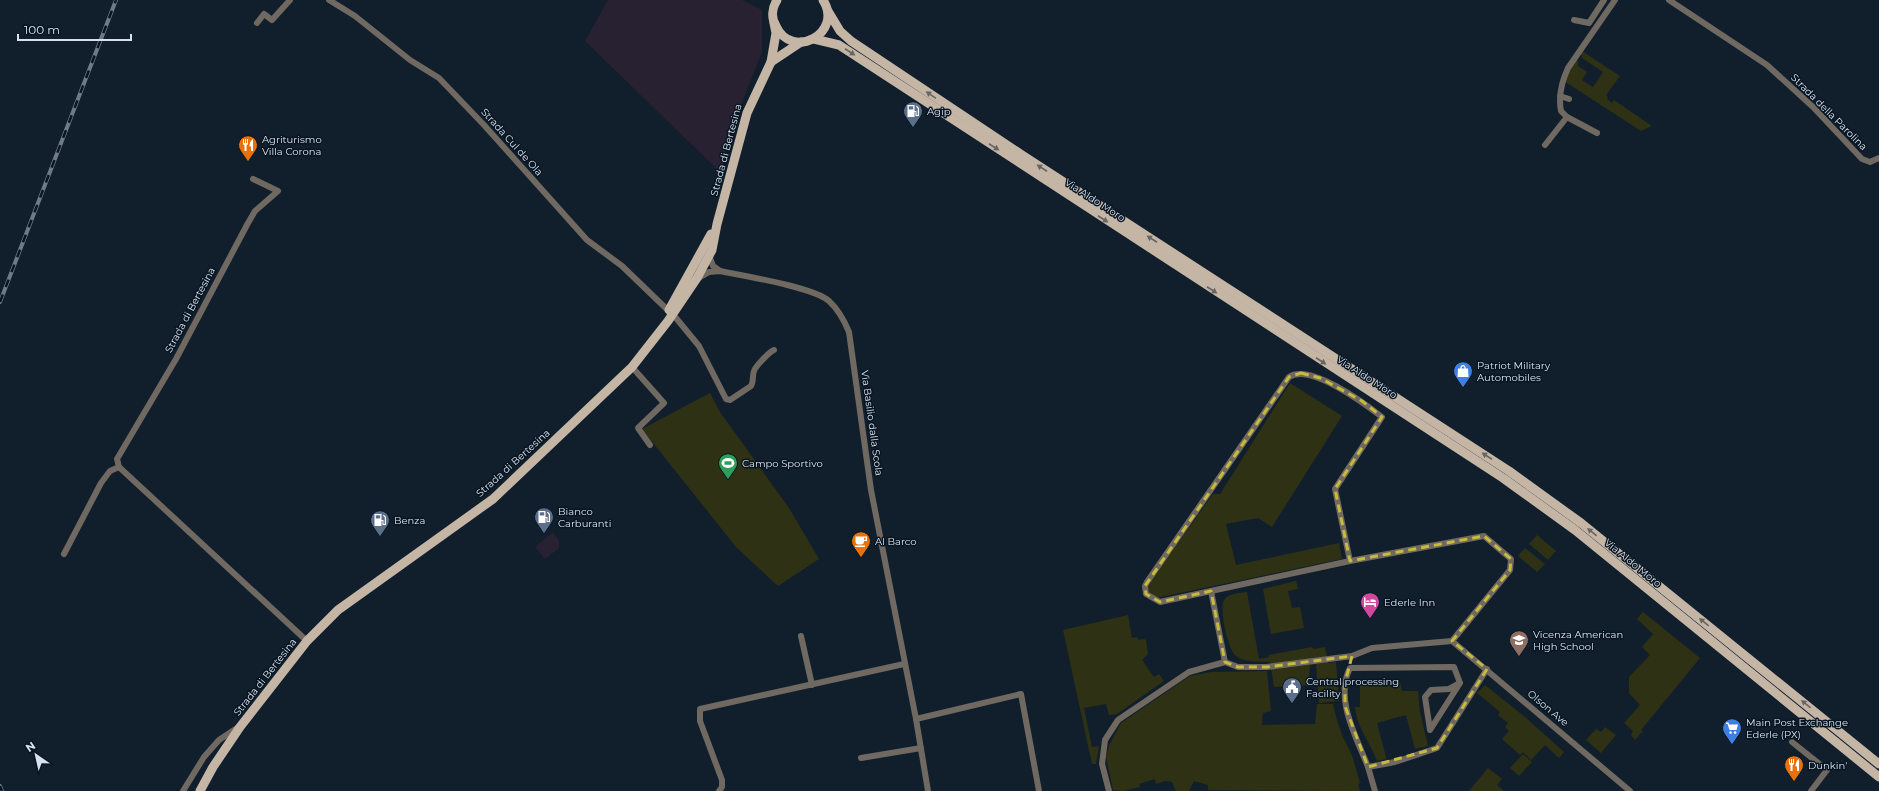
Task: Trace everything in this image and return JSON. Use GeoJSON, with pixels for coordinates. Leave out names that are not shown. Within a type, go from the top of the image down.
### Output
{"type":"FeatureCollection","features":[{"type":"Feature","properties":{"kind":"main road","name":"Strada di Bertesina"},"geometry":{"type":"LineString","coordinates":[[200,791],[213,767],[240,727],[308,641],[338,610],[493,498],[632,367],[671,312],[697,278],[706,270],[747,113],[771,62],[776,33],[773,12],[777,0]]}},
{"type":"Feature","properties":{"kind":"main road"},"geometry":{"type":"LineString","coordinates":[[774,23],[778,31],[784,37],[792,41],[801,42],[814,39],[819,35],[826,24],[828,11],[824,0]]}},
{"type":"Feature","properties":{"kind":"main road","name":"Via Aldo Moro"},"geometry":{"type":"LineString","coordinates":[[828,11],[840,31],[851,41],[1015,151],[1509,471],[1581,523],[1879,764]]}},
{"type":"Feature","properties":{"kind":"main road","name":"Via Aldo Moro"},"geometry":{"type":"LineString","coordinates":[[814,39],[840,45],[1503,478],[1575,530],[1879,777]]}},
{"type":"Feature","properties":{"kind":"main road"},"geometry":{"type":"LineString","coordinates":[[771,62],[801,42]]}},
{"type":"Feature","properties":{"kind":"main road","name":"Strada di Bertesina"},"geometry":{"type":"LineString","coordinates":[[671,312],[717,224]]}},
{"type":"Feature","properties":{"kind":"street"},"geometry":{"type":"LineString","coordinates":[[257,23],[264,14],[272,20],[290,0]]}},
{"type":"Feature","properties":{"kind":"street","name":"Strada Cul de Ola"},"geometry":{"type":"LineString","coordinates":[[329,0],[355,16],[410,60],[439,78],[484,125],[587,240],[622,266],[671,312]]}},
{"type":"Feature","properties":{"kind":"street"},"geometry":{"type":"LineString","coordinates":[[1574,20],[1589,24],[1604,0]]}},
{"type":"Feature","properties":{"kind":"street"},"geometry":{"type":"LineString","coordinates":[[1597,133],[1567,117],[1561,111],[1560,96],[1564,77],[1568,68],[1615,0]]}},
{"type":"Feature","properties":{"kind":"street","name":"Strada della Parolina"},"geometry":{"type":"LineString","coordinates":[[1669,0],[1767,65],[1813,107],[1862,160],[1870,162],[1879,158]]}},
{"type":"Feature","properties":{"kind":"street"},"geometry":{"type":"LineString","coordinates":[[1560,96],[1569,99]]}},
{"type":"Feature","properties":{"kind":"street"},"geometry":{"type":"LineString","coordinates":[[1545,145],[1567,117]]}},
{"type":"Feature","properties":{"kind":"street","name":"Strada di Bertesina"},"geometry":{"type":"LineString","coordinates":[[253,179],[278,191],[256,211],[248,223],[176,359],[117,458],[118,467],[308,641]]}},
{"type":"Feature","properties":{"kind":"street"},"geometry":{"type":"LineString","coordinates":[[706,270],[701,263],[707,251],[708,243]]}},
{"type":"Feature","properties":{"kind":"street"},"geometry":{"type":"LineString","coordinates":[[709,256],[713,266],[720,271]]}},
{"type":"Feature","properties":{"kind":"street","name":"Via Basilio dalla Scola"},"geometry":{"type":"LineString","coordinates":[[706,270],[720,271],[813,292],[828,300],[841,314],[849,332],[871,490],[916,719],[928,791]]}},
{"type":"Feature","properties":{"kind":"street"},"geometry":{"type":"LineString","coordinates":[[671,312],[699,346],[726,399],[730,400],[752,386],[754,370],[759,363],[763,361],[768,353],[774,350]]}},
{"type":"Feature","properties":{"kind":"street"},"geometry":{"type":"LineString","coordinates":[[632,367],[664,403],[638,428],[650,445]]}},
{"type":"Feature","properties":{"kind":"street"},"geometry":{"type":"LineString","coordinates":[[1109,791],[1102,764],[1105,740],[1118,720],[1189,672],[1225,662],[1238,667],[1267,667],[1352,656],[1372,648],[1452,641],[1510,570],[1511,559],[1484,536],[1350,562],[1160,602],[1146,594],[1144,586],[1289,377],[1294,373],[1320,378],[1362,401],[1382,416],[1336,489],[1350,562]]}},
{"type":"Feature","properties":{"kind":"street"},"geometry":{"type":"LineString","coordinates":[[64,554],[101,484],[110,471],[118,467]]}},
{"type":"Feature","properties":{"kind":"street"},"geometry":{"type":"LineString","coordinates":[[1211,591],[1225,662]]}},
{"type":"Feature","properties":{"kind":"street"},"geometry":{"type":"LineString","coordinates":[[800,636],[812,685]]}},
{"type":"Feature","properties":{"kind":"street","name":"Olson Ave"},"geometry":{"type":"LineString","coordinates":[[1452,641],[1630,791]]}},
{"type":"Feature","properties":{"kind":"street"},"geometry":{"type":"LineString","coordinates":[[1352,656],[1345,683],[1345,706],[1368,767],[1375,791]]}},
{"type":"Feature","properties":{"kind":"street"},"geometry":{"type":"LineString","coordinates":[[719,791],[722,787],[722,780],[700,721],[700,709],[904,664]]}},
{"type":"Feature","properties":{"kind":"street"},"geometry":{"type":"LineString","coordinates":[[1350,668],[1454,667],[1460,683]]}},
{"type":"Feature","properties":{"kind":"street"},"geometry":{"type":"LineString","coordinates":[[1368,767],[1395,762],[1437,748],[1487,669]]}},
{"type":"Feature","properties":{"kind":"street"},"geometry":{"type":"LineString","coordinates":[[1460,683],[1430,730],[1425,697],[1431,690],[1449,689],[1460,683]]}},
{"type":"Feature","properties":{"kind":"street"},"geometry":{"type":"LineString","coordinates":[[916,719],[1021,694],[1039,791]]}},
{"type":"Feature","properties":{"kind":"street","name":"Strada di Bertesina"},"geometry":{"type":"LineString","coordinates":[[183,791],[204,757],[219,740],[240,727]]}},
{"type":"Feature","properties":{"kind":"street"},"geometry":{"type":"LineString","coordinates":[[1792,742],[1827,770],[1811,791]]}},
{"type":"Feature","properties":{"kind":"street"},"geometry":{"type":"LineString","coordinates":[[861,758],[921,748]]}},
{"type":"Feature","properties":{"kind":"highlighted area"},"geometry":{"type":"Polygon","coordinates":[[[1301,373],[1320,378],[1362,401],[1382,417],[1335,489],[1350,561],[1484,536],[1511,559],[1510,570],[1452,641],[1487,669],[1437,748],[1368,767],[1345,706],[1345,683],[1352,656],[1267,667],[1238,667],[1225,662],[1211,591],[1160,602],[1146,594],[1145,586],[1289,377],[1301,373]]]}},
{"type":"Feature","properties":{"kind":"shaded area"},"geometry":{"type":"Polygon","coordinates":[[[608,0],[742,0],[762,10],[762,52],[727,140],[722,174],[585,41],[608,0]]]}},
{"type":"Feature","properties":{"kind":"shaded area"},"geometry":{"type":"Polygon","coordinates":[[[553,532],[559,541],[559,548],[545,559],[535,547],[553,532]]]}},
{"type":"Feature","properties":{"kind":"green space"},"geometry":{"type":"Polygon","coordinates":[[[1582,51],[1620,76],[1606,95],[1608,97],[1607,99],[1612,103],[1614,100],[1652,126],[1641,131],[1564,81],[1575,60],[1578,61],[1578,66],[1587,72],[1582,80],[1593,87],[1603,72],[1582,58],[1582,51]]]}},
{"type":"Feature","properties":{"kind":"green space"},"geometry":{"type":"Polygon","coordinates":[[[1290,383],[1342,416],[1272,527],[1258,518],[1226,524],[1236,565],[1339,543],[1342,559],[1156,598],[1149,593],[1148,585],[1213,494],[1220,494],[1290,383]]]}},
{"type":"Feature","properties":{"kind":"green space"},"geometry":{"type":"Polygon","coordinates":[[[710,393],[720,412],[789,508],[819,559],[778,586],[736,547],[642,429],[710,393]]]}},
{"type":"Feature","properties":{"kind":"green space"},"geometry":{"type":"Polygon","coordinates":[[[1537,535],[1556,551],[1548,560],[1529,544],[1537,535]]]}},
{"type":"Feature","properties":{"kind":"green space"},"geometry":{"type":"Polygon","coordinates":[[[1525,548],[1545,564],[1537,572],[1518,556],[1525,548]]]}},
{"type":"Feature","properties":{"kind":"green space"},"geometry":{"type":"Polygon","coordinates":[[[1296,581],[1298,589],[1288,591],[1292,608],[1300,607],[1304,628],[1271,634],[1263,589],[1296,581]]]}},
{"type":"Feature","properties":{"kind":"green space"},"geometry":{"type":"Polygon","coordinates":[[[1247,592],[1259,659],[1269,657],[1269,655],[1312,647],[1314,649],[1325,647],[1328,663],[1336,662],[1339,701],[1319,703],[1316,664],[1310,665],[1309,685],[1274,687],[1270,662],[1248,661],[1236,656],[1227,638],[1223,621],[1223,605],[1224,600],[1229,596],[1247,592]]]}},
{"type":"Feature","properties":{"kind":"green space"},"geometry":{"type":"Polygon","coordinates":[[[1643,612],[1700,658],[1641,730],[1643,731],[1635,740],[1631,735],[1633,731],[1624,723],[1640,705],[1629,693],[1629,677],[1650,655],[1642,647],[1653,634],[1637,619],[1643,612]]]}},
{"type":"Feature","properties":{"kind":"green space"},"geometry":{"type":"Polygon","coordinates":[[[1128,615],[1132,638],[1137,637],[1138,640],[1146,640],[1148,654],[1142,660],[1154,677],[1159,674],[1164,681],[1117,714],[1109,715],[1106,704],[1084,708],[1092,747],[1099,746],[1096,764],[1092,764],[1063,630],[1128,615]]]}},
{"type":"Feature","properties":{"kind":"green space"},"geometry":{"type":"Polygon","coordinates":[[[1267,671],[1271,711],[1263,713],[1262,725],[1315,724],[1317,704],[1333,704],[1342,735],[1352,755],[1360,783],[1358,784],[1360,791],[1208,790],[1208,785],[1194,781],[1189,791],[1176,791],[1172,782],[1165,781],[1156,784],[1155,779],[1139,784],[1140,787],[1123,791],[1113,790],[1106,757],[1109,746],[1121,723],[1190,676],[1211,672],[1267,671]]]}},
{"type":"Feature","properties":{"kind":"green space"},"geometry":{"type":"Polygon","coordinates":[[[1400,681],[1402,691],[1418,691],[1420,712],[1428,746],[1415,749],[1406,715],[1377,723],[1386,759],[1377,761],[1356,715],[1355,707],[1360,707],[1360,683],[1400,681]]]}},
{"type":"Feature","properties":{"kind":"green space"},"geometry":{"type":"Polygon","coordinates":[[[1485,685],[1525,717],[1564,752],[1559,758],[1545,745],[1531,760],[1523,752],[1520,755],[1502,739],[1509,731],[1505,727],[1508,723],[1498,715],[1500,712],[1477,693],[1485,685]]]}},
{"type":"Feature","properties":{"kind":"green space"},"geometry":{"type":"Polygon","coordinates":[[[1605,727],[1616,735],[1601,753],[1586,740],[1596,729],[1601,732],[1605,727]]]}},
{"type":"Feature","properties":{"kind":"green space"},"geometry":{"type":"Polygon","coordinates":[[[1523,754],[1532,762],[1519,776],[1510,768],[1523,754]]]}},
{"type":"Feature","properties":{"kind":"green space"},"geometry":{"type":"Polygon","coordinates":[[[1488,768],[1502,779],[1497,785],[1504,791],[1469,791],[1488,768]]]}},
{"type":"Feature","properties":{"kind":"railway"},"geometry":{"type":"LineString","coordinates":[[0,302],[116,0]]}},
{"type":"Feature","properties":{"kind":"railway"},"geometry":{"type":"LineString","coordinates":[[0,786],[2,791]]}},
{"type":"Feature","properties":{"kind":"place","name":"Agip"},"geometry":{"type":"Point","coordinates":[913,128]}},
{"type":"Feature","properties":{"kind":"place","name":"Agriturismo Villa Corona"},"geometry":{"type":"Point","coordinates":[248,162]}},
{"type":"Feature","properties":{"kind":"place","name":"Patriot Military Automobiles"},"geometry":{"type":"Point","coordinates":[1463,388]}},
{"type":"Feature","properties":{"kind":"place","name":"Campo Sportivo"},"geometry":{"type":"Point","coordinates":[728,480]}},
{"type":"Feature","properties":{"kind":"place","name":"Bianco Carburanti"},"geometry":{"type":"Point","coordinates":[544,534]}},
{"type":"Feature","properties":{"kind":"place","name":"Benza"},"geometry":{"type":"Point","coordinates":[380,537]}},
{"type":"Feature","properties":{"kind":"place","name":"Al Barco"},"geometry":{"type":"Point","coordinates":[861,558]}},
{"type":"Feature","properties":{"kind":"place","name":"Ederle Inn"},"geometry":{"type":"Point","coordinates":[1370,619]}},
{"type":"Feature","properties":{"kind":"place","name":"Vicenza American High School"},"geometry":{"type":"Point","coordinates":[1519,657]}},
{"type":"Feature","properties":{"kind":"place","name":"Central processing Facility"},"geometry":{"type":"Point","coordinates":[1292,704]}},
{"type":"Feature","properties":{"kind":"place","name":"Main Post Exchange Ederle (PX)"},"geometry":{"type":"Point","coordinates":[1732,745]}},
{"type":"Feature","properties":{"kind":"place","name":"Dunkin'"},"geometry":{"type":"Point","coordinates":[1794,782]}}]}
